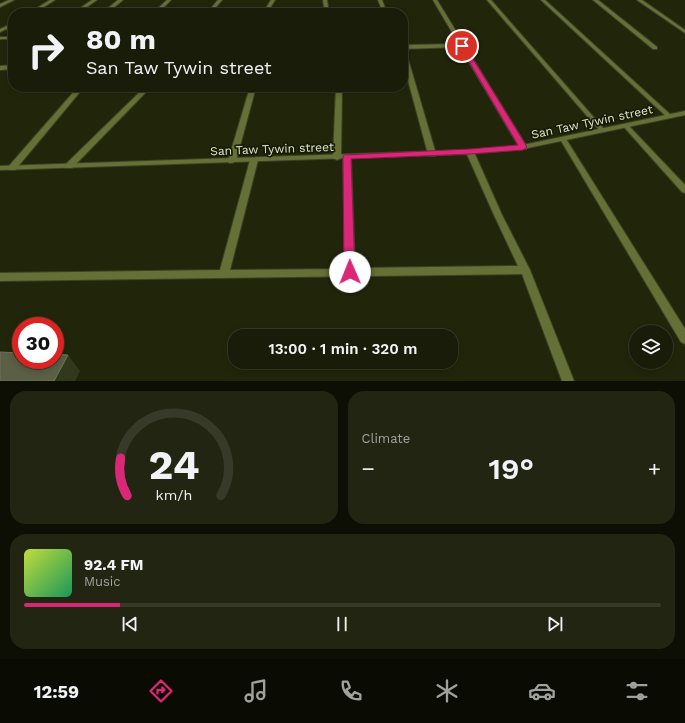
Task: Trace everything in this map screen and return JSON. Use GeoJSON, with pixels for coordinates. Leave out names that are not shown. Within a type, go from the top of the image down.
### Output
{"type":"FeatureCollection","features":[{"type":"Feature","properties":{"kind":"street"},"geometry":{"type":"LineString","coordinates":[[0,6],[12,0]]}},
{"type":"Feature","properties":{"kind":"street"},"geometry":{"type":"LineString","coordinates":[[39,8],[53,0]]}},
{"type":"Feature","properties":{"kind":"street"},"geometry":{"type":"LineString","coordinates":[[83,8],[95,0]]}},
{"type":"Feature","properties":{"kind":"street"},"geometry":{"type":"LineString","coordinates":[[111,8],[121,0]]}},
{"type":"Feature","properties":{"kind":"street"},"geometry":{"type":"LineString","coordinates":[[160,8],[168,0]]}},
{"type":"Feature","properties":{"kind":"street"},"geometry":{"type":"LineString","coordinates":[[213,8],[220,0]]}},
{"type":"Feature","properties":{"kind":"street"},"geometry":{"type":"LineString","coordinates":[[435,0],[523,147]]}},
{"type":"Feature","properties":{"kind":"street"},"geometry":{"type":"LineString","coordinates":[[489,0],[602,130]]}},
{"type":"Feature","properties":{"kind":"street"},"geometry":{"type":"LineString","coordinates":[[543,0],[670,117]]}},
{"type":"Feature","properties":{"kind":"street"},"geometry":{"type":"LineString","coordinates":[[595,0],[655,48]]}},
{"type":"Feature","properties":{"kind":"street"},"geometry":{"type":"LineString","coordinates":[[639,0],[685,32]]}},
{"type":"Feature","properties":{"kind":"street"},"geometry":{"type":"LineString","coordinates":[[0,42],[3,38]]}},
{"type":"Feature","properties":{"kind":"street"},"geometry":{"type":"LineString","coordinates":[[408,47],[462,46]]}},
{"type":"Feature","properties":{"kind":"street"},"geometry":{"type":"LineString","coordinates":[[408,70],[432,154]]}},
{"type":"Feature","properties":{"kind":"street"},"geometry":{"type":"LineString","coordinates":[[12,168],[77,92]]}},
{"type":"Feature","properties":{"kind":"street"},"geometry":{"type":"LineString","coordinates":[[69,166],[143,92]]}},
{"type":"Feature","properties":{"kind":"street"},"geometry":{"type":"LineString","coordinates":[[232,161],[252,92]]}},
{"type":"Feature","properties":{"kind":"street"},"geometry":{"type":"LineString","coordinates":[[337,158],[339,92]]}},
{"type":"Feature","properties":{"kind":"street","name":"San Taw Tywin street"},"geometry":{"type":"LineString","coordinates":[[0,168],[337,158],[470,152],[523,147],[685,113]]}},
{"type":"Feature","properties":{"kind":"street"},"geometry":{"type":"LineString","coordinates":[[626,126],[685,190]]}},
{"type":"Feature","properties":{"kind":"street"},"geometry":{"type":"LineString","coordinates":[[563,139],[685,339]]}},
{"type":"Feature","properties":{"kind":"street"},"geometry":{"type":"LineString","coordinates":[[470,152],[498,215],[525,270],[568,381]]}},
{"type":"Feature","properties":{"kind":"street"},"geometry":{"type":"LineString","coordinates":[[347,157],[350,272]]}},
{"type":"Feature","properties":{"kind":"street"},"geometry":{"type":"LineString","coordinates":[[224,274],[254,160]]}},
{"type":"Feature","properties":{"kind":"street"},"geometry":{"type":"LineString","coordinates":[[0,276],[525,270]]}},
{"type":"Feature","properties":{"kind":"building"},"geometry":{"type":"Polygon","coordinates":[[[0,352],[12,353],[12,369],[60,369],[54,381],[0,381],[0,352]]]}},
{"type":"Feature","properties":{"kind":"building"},"geometry":{"type":"Polygon","coordinates":[[[64,355],[68,355],[64,362],[64,355]]]}},
{"type":"Feature","properties":{"kind":"route"},"geometry":{"type":"LineString","coordinates":[[350,272],[347,157],[470,152],[523,147],[462,46]]}}]}
